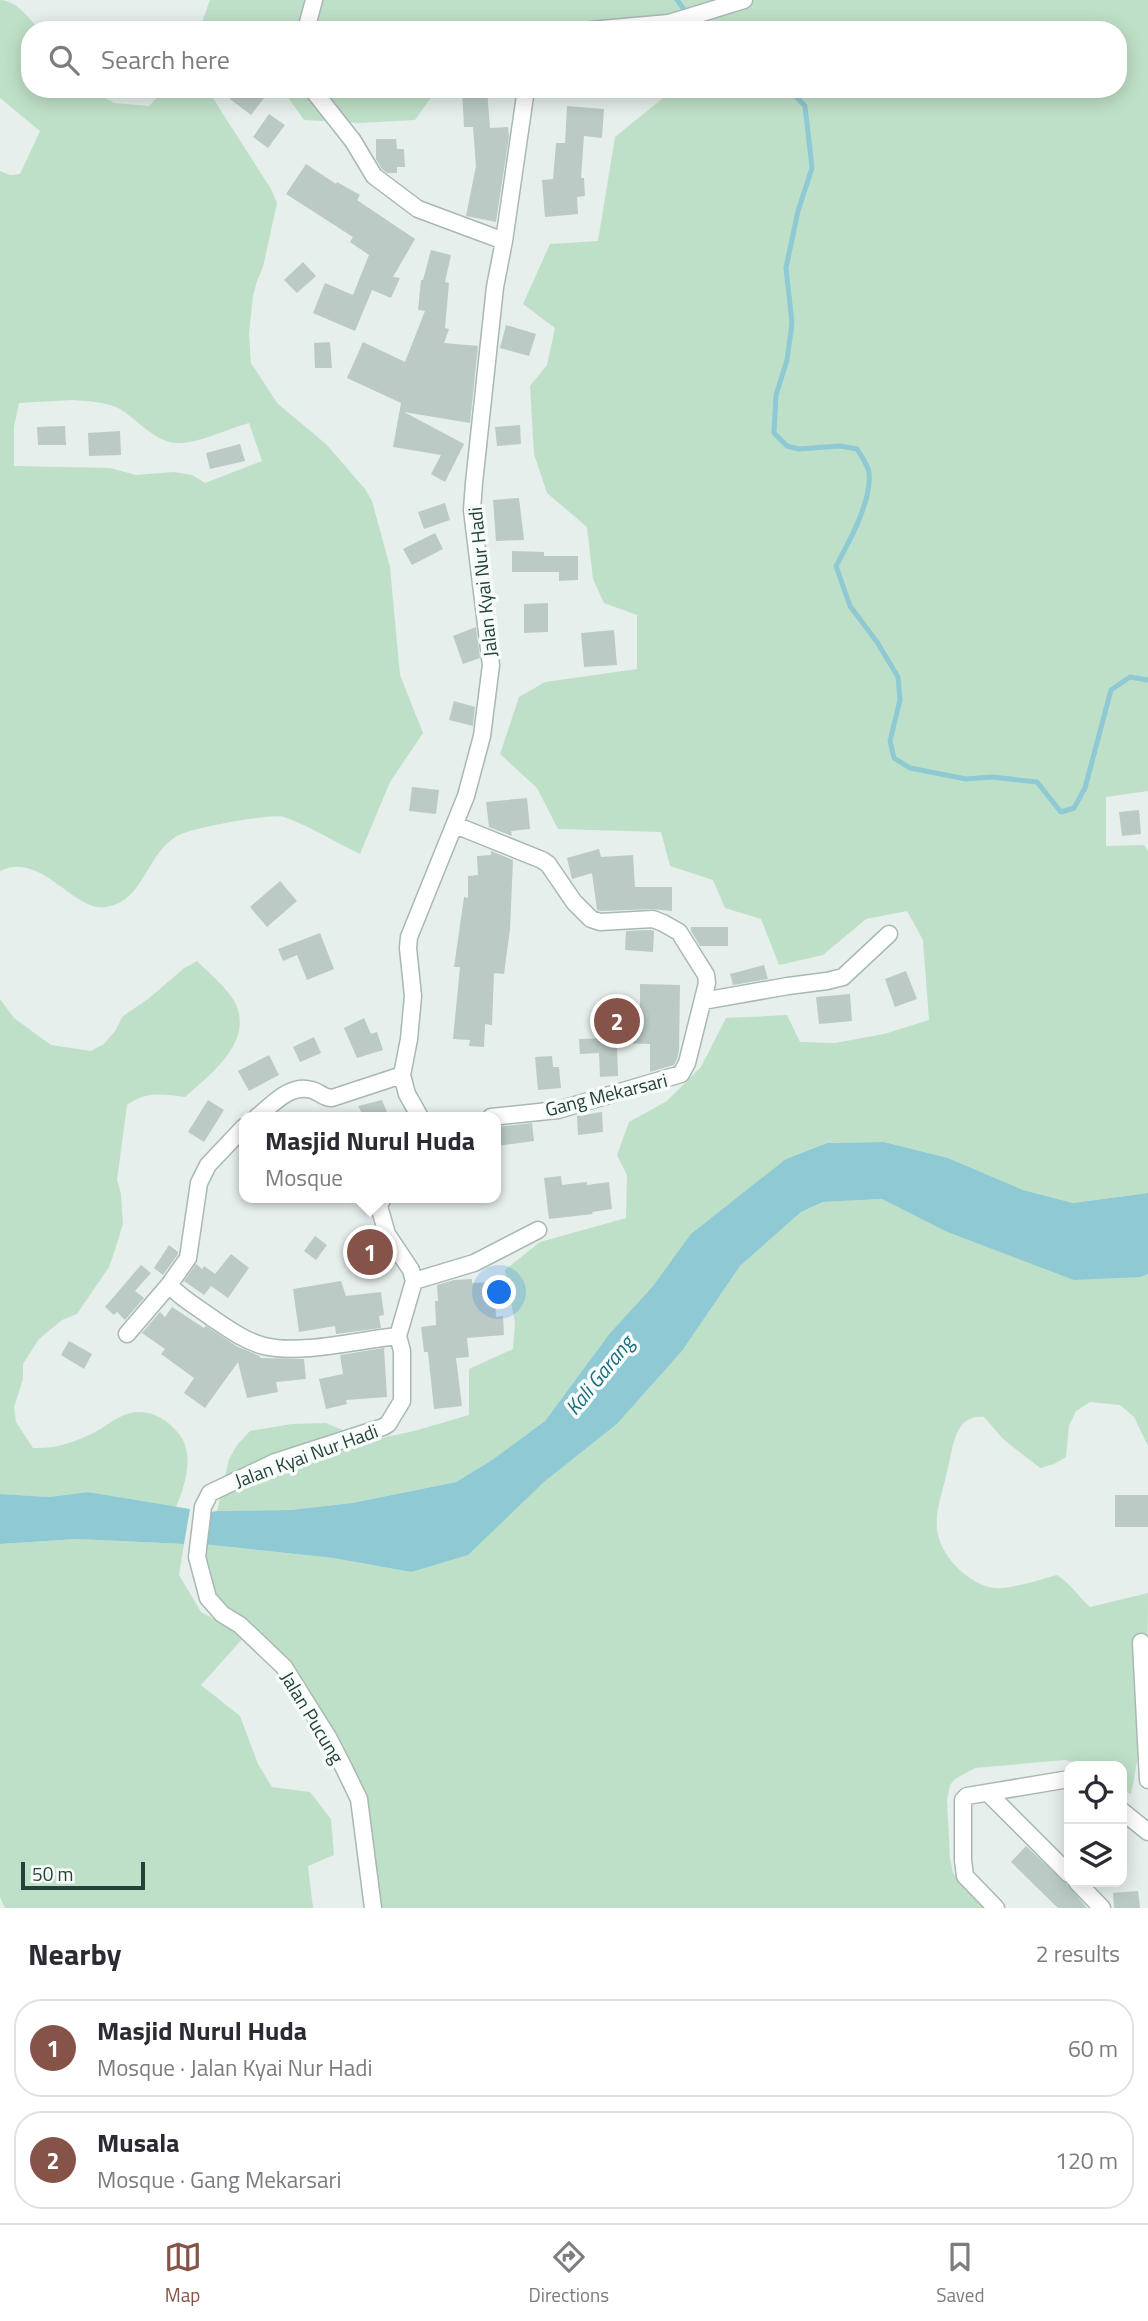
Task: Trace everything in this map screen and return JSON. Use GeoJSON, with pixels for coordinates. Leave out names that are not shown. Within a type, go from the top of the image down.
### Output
{"type":"FeatureCollection","features":[{"type":"Feature","properties":{"kind":"street"},"geometry":{"type":"LineString","coordinates":[[308,21],[314,0]]}},
{"type":"Feature","properties":{"kind":"street"},"geometry":{"type":"LineString","coordinates":[[676,21],[744,0]]}},
{"type":"Feature","properties":{"kind":"street"},"geometry":{"type":"LineString","coordinates":[[319,98],[353,141],[374,176],[418,208],[504,241]]}},
{"type":"Feature","properties":{"kind":"street","name":"Jalan Kyai Nur Hadi"},"geometry":{"type":"LineString","coordinates":[[401,1074],[409,1039],[413,996],[409,937],[466,796],[482,736],[491,665],[472,510],[495,287],[525,98]]}},
{"type":"Feature","properties":{"kind":"street","name":"Gang Mekarsari"},"geometry":{"type":"LineString","coordinates":[[454,825],[548,864],[574,902],[590,919],[600,922],[653,919],[680,932],[706,975],[707,983],[688,1063],[681,1074],[558,1110],[501,1116]]}},
{"type":"Feature","properties":{"kind":"street"},"geometry":{"type":"LineString","coordinates":[[703,1001],[835,979],[843,976],[889,934]]}},
{"type":"Feature","properties":{"kind":"street"},"geometry":{"type":"LineString","coordinates":[[263,1112],[285,1094],[297,1089],[310,1089],[323,1098],[332,1098],[401,1074],[407,1094],[417,1112]]}},
{"type":"Feature","properties":{"kind":"street"},"geometry":{"type":"LineString","coordinates":[[127,1334],[188,1258],[199,1183],[208,1165],[239,1132]]}},
{"type":"Feature","properties":{"kind":"street"},"geometry":{"type":"LineString","coordinates":[[380,1203],[387,1234],[411,1270],[414,1281],[474,1263],[538,1230]]}},
{"type":"Feature","properties":{"kind":"street","name":"Jalan Kyai Nur Hadi"},"geometry":{"type":"LineString","coordinates":[[197,1557],[203,1507],[210,1493],[295,1455],[388,1424],[402,1401],[402,1351],[398,1336],[414,1281]]}},
{"type":"Feature","properties":{"kind":"street"},"geometry":{"type":"LineString","coordinates":[[169,1285],[177,1294],[231,1331],[260,1345],[274,1348],[311,1348],[398,1336]]}},
{"type":"Feature","properties":{"kind":"street","name":"Jalan Pucung"},"geometry":{"type":"LineString","coordinates":[[197,1557],[208,1598],[222,1614],[240,1625],[284,1667],[343,1766],[359,1799],[373,1908]]}},
{"type":"Feature","properties":{"kind":"street"},"geometry":{"type":"LineString","coordinates":[[1141,1642],[1148,1780]]}},
{"type":"Feature","properties":{"kind":"street"},"geometry":{"type":"LineString","coordinates":[[996,1908],[965,1876],[962,1860],[963,1800],[967,1796],[1064,1780]]}},
{"type":"Feature","properties":{"kind":"street"},"geometry":{"type":"LineString","coordinates":[[988,1793],[1064,1869]]}},
{"type":"Feature","properties":{"kind":"street"},"geometry":{"type":"LineString","coordinates":[[1127,1815],[1148,1832]]}},
{"type":"Feature","properties":{"kind":"street"},"geometry":{"type":"LineString","coordinates":[[1082,1887],[1102,1908]]}},
{"type":"Feature","properties":{"kind":"green space"},"geometry":{"type":"Polygon","coordinates":[[[0,0],[17,6],[32,21],[21,21],[21,98],[105,98],[114,103],[149,106],[157,98],[213,98],[271,189],[277,203],[263,267],[253,296],[249,333],[251,363],[278,404],[326,444],[372,501],[390,567],[400,675],[423,733],[390,782],[360,854],[303,825],[276,816],[215,825],[177,836],[156,856],[126,899],[106,907],[81,901],[43,874],[29,868],[15,867],[0,871],[0,171],[10,175],[20,174],[40,131],[0,98],[0,0]],[[73,400],[19,403],[14,427],[14,466],[110,468],[136,475],[174,472],[192,475],[205,483],[262,461],[249,423],[203,439],[176,443],[159,438],[123,411],[101,403],[73,400]]]}},
{"type":"Feature","properties":{"kind":"green space"},"geometry":{"type":"Polygon","coordinates":[[[210,0],[1148,0],[1148,791],[1106,797],[1106,846],[1144,845],[1148,851],[1148,1193],[1073,1203],[1023,1190],[948,1158],[884,1142],[827,1143],[786,1159],[653,1286],[610,1333],[545,1421],[492,1460],[456,1482],[352,1503],[290,1510],[217,1511],[229,1459],[250,1431],[292,1424],[326,1423],[368,1441],[469,1415],[469,1369],[513,1349],[515,1323],[505,1270],[540,1242],[626,1218],[627,1175],[617,1155],[629,1122],[667,1101],[701,1067],[726,1018],[787,1015],[800,1042],[835,1043],[884,1034],[929,1020],[923,940],[907,911],[866,919],[823,955],[779,965],[761,919],[725,908],[713,880],[670,866],[661,832],[558,829],[537,788],[500,754],[519,697],[545,682],[637,669],[637,615],[604,603],[593,579],[587,527],[547,493],[534,454],[530,386],[547,365],[555,328],[523,304],[550,244],[598,241],[615,137],[663,98],[1127,98],[1127,21],[202,21],[210,0]]]}},
{"type":"Feature","properties":{"kind":"green space"},"geometry":{"type":"Polygon","coordinates":[[[288,98],[431,98],[415,120],[359,123],[304,120],[288,98]]]}},
{"type":"Feature","properties":{"kind":"green space"},"geometry":{"type":"Polygon","coordinates":[[[197,961],[235,1001],[240,1021],[238,1034],[233,1046],[216,1069],[185,1097],[148,1096],[127,1105],[117,1180],[123,1224],[109,1267],[77,1314],[62,1320],[39,1339],[23,1364],[23,1379],[14,1407],[16,1422],[33,1448],[73,1442],[135,1412],[159,1417],[179,1434],[187,1451],[187,1470],[179,1499],[176,1507],[88,1492],[49,1497],[0,1494],[0,999],[14,1018],[51,1045],[91,1051],[104,1044],[123,1016],[197,961]]]}},
{"type":"Feature","properties":{"kind":"green space"},"geometry":{"type":"Polygon","coordinates":[[[882,1199],[945,1231],[1141,1277],[1148,1274],[1148,1446],[1134,1417],[1120,1405],[1090,1402],[1076,1411],[1069,1426],[1066,1457],[1040,1468],[1004,1440],[984,1417],[971,1419],[958,1431],[937,1515],[939,1539],[948,1557],[963,1573],[980,1584],[996,1588],[1057,1575],[1090,1607],[1148,1593],[1145,1694],[1131,1794],[1127,1792],[1127,1761],[1065,1760],[975,1768],[955,1779],[950,1785],[947,1800],[953,1873],[985,1908],[378,1908],[366,1800],[292,1669],[207,1600],[196,1583],[202,1544],[333,1558],[411,1572],[544,1482],[617,1424],[682,1351],[740,1266],[801,1212],[823,1202],[882,1199]]]}},
{"type":"Feature","properties":{"kind":"green space"},"geometry":{"type":"Polygon","coordinates":[[[77,1539],[184,1544],[179,1575],[201,1612],[245,1636],[201,1685],[240,1716],[258,1764],[272,1787],[310,1792],[331,1819],[334,1855],[308,1866],[313,1908],[5,1908],[0,1897],[0,1544],[77,1539]]]}},
{"type":"Feature","properties":{"kind":"water","name":"Kali Garang"},"geometry":{"type":"Polygon","coordinates":[[[884,1142],[948,1158],[1023,1190],[1073,1203],[1148,1193],[1148,1274],[1141,1277],[1074,1280],[945,1231],[882,1199],[823,1202],[801,1212],[740,1266],[682,1351],[617,1424],[544,1482],[468,1555],[411,1572],[333,1558],[202,1544],[206,1513],[290,1510],[352,1503],[456,1482],[492,1460],[545,1421],[610,1333],[653,1286],[691,1234],[786,1159],[827,1143],[884,1142]]]}},
{"type":"Feature","properties":{"kind":"water"},"geometry":{"type":"Polygon","coordinates":[[[88,1492],[190,1509],[184,1544],[77,1539],[0,1544],[0,1494],[49,1497],[88,1492]]]}},
{"type":"Feature","properties":{"kind":"building"},"geometry":{"type":"Polygon","coordinates":[[[231,98],[264,98],[251,115],[231,98]]]}},
{"type":"Feature","properties":{"kind":"building"},"geometry":{"type":"Polygon","coordinates":[[[462,98],[488,98],[490,128],[508,127],[509,136],[496,222],[466,216],[476,166],[473,127],[464,127],[462,98]]]}},
{"type":"Feature","properties":{"kind":"building"},"geometry":{"type":"Polygon","coordinates":[[[567,106],[604,109],[602,138],[584,136],[581,178],[584,178],[585,196],[577,197],[578,214],[545,217],[542,180],[553,179],[556,143],[565,143],[567,106]]]}},
{"type":"Feature","properties":{"kind":"building"},"geometry":{"type":"Polygon","coordinates":[[[269,114],[285,125],[268,148],[253,137],[269,114]]]}},
{"type":"Feature","properties":{"kind":"building"},"geometry":{"type":"Polygon","coordinates":[[[376,139],[396,139],[397,149],[404,149],[405,167],[397,167],[397,173],[387,173],[382,169],[376,159],[376,139]]]}},
{"type":"Feature","properties":{"kind":"building"},"geometry":{"type":"Polygon","coordinates":[[[306,164],[336,184],[337,182],[360,195],[357,200],[415,239],[393,277],[400,278],[391,298],[372,290],[355,331],[313,313],[325,283],[353,295],[369,255],[350,242],[353,237],[286,194],[306,164]]]}},
{"type":"Feature","properties":{"kind":"building"},"geometry":{"type":"Polygon","coordinates":[[[431,250],[451,255],[445,282],[449,283],[445,328],[449,329],[444,343],[478,346],[470,423],[404,412],[464,444],[445,482],[431,474],[441,455],[393,447],[401,403],[347,378],[363,342],[405,362],[425,311],[418,310],[421,280],[431,250]]]}},
{"type":"Feature","properties":{"kind":"building"},"geometry":{"type":"Polygon","coordinates":[[[303,262],[316,276],[297,293],[284,280],[303,262]]]}},
{"type":"Feature","properties":{"kind":"building"},"geometry":{"type":"Polygon","coordinates":[[[506,325],[536,334],[529,356],[500,348],[506,325]]]}},
{"type":"Feature","properties":{"kind":"building"},"geometry":{"type":"Polygon","coordinates":[[[330,342],[332,368],[315,368],[314,343],[330,342]]]}},
{"type":"Feature","properties":{"kind":"building"},"geometry":{"type":"Polygon","coordinates":[[[520,425],[521,444],[497,446],[495,427],[520,425]]]}},
{"type":"Feature","properties":{"kind":"building"},"geometry":{"type":"Polygon","coordinates":[[[65,426],[66,445],[38,445],[37,427],[65,426]]]}},
{"type":"Feature","properties":{"kind":"building"},"geometry":{"type":"Polygon","coordinates":[[[120,431],[121,455],[89,456],[88,433],[120,431]]]}},
{"type":"Feature","properties":{"kind":"building"},"geometry":{"type":"Polygon","coordinates":[[[240,444],[245,461],[210,469],[206,453],[240,444]]]}},
{"type":"Feature","properties":{"kind":"building"},"geometry":{"type":"Polygon","coordinates":[[[519,498],[524,540],[496,541],[493,500],[519,498]]]}},
{"type":"Feature","properties":{"kind":"building"},"geometry":{"type":"Polygon","coordinates":[[[445,503],[450,520],[424,529],[418,512],[445,503]]]}},
{"type":"Feature","properties":{"kind":"building"},"geometry":{"type":"Polygon","coordinates":[[[435,533],[443,549],[412,565],[403,549],[435,533]]]}},
{"type":"Feature","properties":{"kind":"building"},"geometry":{"type":"Polygon","coordinates":[[[512,551],[544,552],[544,556],[578,556],[578,580],[559,581],[559,572],[512,572],[512,551]]]}},
{"type":"Feature","properties":{"kind":"building"},"geometry":{"type":"Polygon","coordinates":[[[548,603],[548,632],[524,633],[524,604],[548,603]]]}},
{"type":"Feature","properties":{"kind":"building"},"geometry":{"type":"Polygon","coordinates":[[[476,627],[480,658],[463,664],[453,636],[476,627]]]}},
{"type":"Feature","properties":{"kind":"building"},"geometry":{"type":"Polygon","coordinates":[[[614,630],[617,665],[584,667],[581,633],[614,630]]]}},
{"type":"Feature","properties":{"kind":"building"},"geometry":{"type":"Polygon","coordinates":[[[454,701],[475,707],[473,726],[449,720],[454,701]]]}},
{"type":"Feature","properties":{"kind":"building"},"geometry":{"type":"Polygon","coordinates":[[[412,787],[439,790],[436,814],[409,811],[412,787]]]}},
{"type":"Feature","properties":{"kind":"building"},"geometry":{"type":"Polygon","coordinates":[[[527,798],[530,829],[511,831],[512,836],[489,827],[486,802],[527,798]]]}},
{"type":"Feature","properties":{"kind":"building"},"geometry":{"type":"Polygon","coordinates":[[[1139,810],[1141,834],[1122,836],[1119,812],[1139,810]]]}},
{"type":"Feature","properties":{"kind":"building"},"geometry":{"type":"Polygon","coordinates":[[[599,849],[601,857],[633,855],[635,887],[672,887],[672,911],[597,910],[592,873],[572,879],[567,858],[599,849]]]}},
{"type":"Feature","properties":{"kind":"building"},"geometry":{"type":"Polygon","coordinates":[[[491,851],[513,860],[510,929],[504,974],[494,973],[492,1025],[485,1024],[484,1047],[469,1046],[470,1040],[453,1039],[460,967],[454,967],[464,897],[468,898],[468,876],[478,875],[477,856],[491,855],[491,851]]]}},
{"type":"Feature","properties":{"kind":"building"},"geometry":{"type":"Polygon","coordinates":[[[280,881],[297,901],[267,927],[250,907],[280,881]]]}},
{"type":"Feature","properties":{"kind":"building"},"geometry":{"type":"Polygon","coordinates":[[[691,927],[728,927],[728,946],[700,946],[691,927]]]}},
{"type":"Feature","properties":{"kind":"building"},"geometry":{"type":"Polygon","coordinates":[[[626,931],[654,931],[653,952],[625,950],[626,931]]]}},
{"type":"Feature","properties":{"kind":"building"},"geometry":{"type":"Polygon","coordinates":[[[320,933],[334,969],[307,980],[297,955],[283,961],[278,949],[320,933]]]}},
{"type":"Feature","properties":{"kind":"building"},"geometry":{"type":"Polygon","coordinates":[[[764,965],[768,979],[733,985],[730,974],[764,965]]]}},
{"type":"Feature","properties":{"kind":"building"},"geometry":{"type":"Polygon","coordinates":[[[906,971],[917,999],[895,1007],[885,979],[906,971]]]}},
{"type":"Feature","properties":{"kind":"building"},"geometry":{"type":"Polygon","coordinates":[[[640,984],[680,985],[677,1059],[674,1065],[650,1072],[650,1044],[617,1043],[618,1076],[600,1077],[599,1053],[580,1054],[579,1039],[608,1038],[609,1007],[640,1007],[640,984]]]}},
{"type":"Feature","properties":{"kind":"building"},"geometry":{"type":"Polygon","coordinates":[[[850,994],[852,1021],[819,1024],[816,997],[850,994]]]}},
{"type":"Feature","properties":{"kind":"building"},"geometry":{"type":"Polygon","coordinates":[[[364,1018],[371,1034],[377,1032],[383,1050],[357,1058],[344,1028],[364,1018]]]}},
{"type":"Feature","properties":{"kind":"building"},"geometry":{"type":"Polygon","coordinates":[[[314,1037],[321,1053],[300,1062],[293,1047],[314,1037]]]}},
{"type":"Feature","properties":{"kind":"building"},"geometry":{"type":"Polygon","coordinates":[[[269,1055],[279,1075],[249,1091],[238,1071],[269,1055]]]}},
{"type":"Feature","properties":{"kind":"building"},"geometry":{"type":"Polygon","coordinates":[[[552,1056],[553,1067],[559,1067],[561,1088],[538,1090],[535,1057],[552,1056]]]}},
{"type":"Feature","properties":{"kind":"building"},"geometry":{"type":"Polygon","coordinates":[[[208,1100],[224,1110],[204,1142],[188,1132],[208,1100]]]}},
{"type":"Feature","properties":{"kind":"building"},"geometry":{"type":"Polygon","coordinates":[[[382,1100],[387,1112],[361,1112],[358,1106],[382,1100]]]}},
{"type":"Feature","properties":{"kind":"building"},"geometry":{"type":"Polygon","coordinates":[[[602,1112],[603,1132],[578,1135],[577,1116],[602,1112]]]}},
{"type":"Feature","properties":{"kind":"building"},"geometry":{"type":"Polygon","coordinates":[[[532,1123],[534,1141],[501,1145],[501,1126],[532,1123]]]}},
{"type":"Feature","properties":{"kind":"building"},"geometry":{"type":"Polygon","coordinates":[[[561,1176],[562,1185],[609,1182],[612,1209],[549,1219],[544,1178],[561,1176]]]}},
{"type":"Feature","properties":{"kind":"building"},"geometry":{"type":"Polygon","coordinates":[[[368,1233],[378,1239],[386,1251],[375,1269],[369,1269],[352,1257],[368,1233]]]}},
{"type":"Feature","properties":{"kind":"building"},"geometry":{"type":"Polygon","coordinates":[[[315,1236],[327,1245],[316,1260],[304,1251],[315,1236]]]}},
{"type":"Feature","properties":{"kind":"building"},"geometry":{"type":"Polygon","coordinates":[[[169,1245],[178,1254],[163,1275],[154,1268],[169,1245]]]}},
{"type":"Feature","properties":{"kind":"building"},"geometry":{"type":"Polygon","coordinates":[[[231,1254],[249,1268],[228,1298],[211,1286],[204,1295],[184,1281],[196,1264],[215,1274],[231,1254]]]}},
{"type":"Feature","properties":{"kind":"building"},"geometry":{"type":"Polygon","coordinates":[[[141,1265],[151,1273],[135,1291],[144,1298],[125,1320],[117,1312],[114,1315],[105,1307],[141,1265]]]}},
{"type":"Feature","properties":{"kind":"building"},"geometry":{"type":"Polygon","coordinates":[[[472,1279],[472,1283],[494,1282],[496,1317],[503,1316],[504,1335],[467,1338],[469,1357],[456,1358],[462,1406],[434,1409],[428,1352],[424,1352],[421,1327],[436,1325],[437,1285],[472,1279]]]}},
{"type":"Feature","properties":{"kind":"building"},"geometry":{"type":"Polygon","coordinates":[[[341,1281],[346,1296],[381,1292],[384,1315],[379,1316],[381,1328],[336,1334],[335,1326],[299,1332],[293,1289],[341,1281]]]}},
{"type":"Feature","properties":{"kind":"building"},"geometry":{"type":"Polygon","coordinates":[[[172,1307],[204,1328],[206,1326],[260,1358],[304,1359],[306,1379],[276,1382],[278,1392],[247,1398],[238,1362],[205,1408],[184,1393],[194,1378],[161,1354],[165,1349],[142,1333],[160,1312],[165,1317],[172,1307]]]}},
{"type":"Feature","properties":{"kind":"building"},"geometry":{"type":"Polygon","coordinates":[[[69,1341],[92,1354],[84,1369],[61,1355],[69,1341]]]}},
{"type":"Feature","properties":{"kind":"building"},"geometry":{"type":"Polygon","coordinates":[[[384,1348],[387,1397],[346,1400],[347,1404],[326,1409],[319,1379],[343,1374],[340,1355],[384,1348]]]}},
{"type":"Feature","properties":{"kind":"building"},"geometry":{"type":"Polygon","coordinates":[[[1115,1495],[1148,1495],[1148,1527],[1115,1527],[1115,1495]]]}},
{"type":"Feature","properties":{"kind":"building"},"geometry":{"type":"Polygon","coordinates":[[[1026,1846],[1064,1881],[1064,1887],[1070,1887],[1087,1908],[1058,1908],[1011,1862],[1026,1846]]]}},
{"type":"Feature","properties":{"kind":"building"},"geometry":{"type":"Polygon","coordinates":[[[1138,1891],[1140,1908],[1114,1908],[1113,1893],[1138,1891]]]}},
{"type":"Feature","properties":{"kind":"waterway"},"geometry":{"type":"LineString","coordinates":[[677,0],[692,21]]}},
{"type":"Feature","properties":{"kind":"waterway"},"geometry":{"type":"LineString","coordinates":[[797,98],[805,106],[812,168],[798,211],[786,268],[792,323],[787,360],[776,395],[774,433],[787,446],[799,449],[840,446],[857,449],[867,467],[867,496],[853,533],[836,566],[850,606],[877,642],[898,677],[900,700],[890,741],[894,758],[910,768],[966,779],[992,777],[1037,782],[1061,812],[1074,808],[1085,788],[1111,690],[1130,677],[1148,680]]}},
{"type":"Feature","properties":{"kind":"place","name":"Musala"},"geometry":{"type":"Point","coordinates":[617,1021]}},
{"type":"Feature","properties":{"kind":"place","name":"Masjid Nurul Huda"},"geometry":{"type":"Point","coordinates":[370,1252]}}]}
